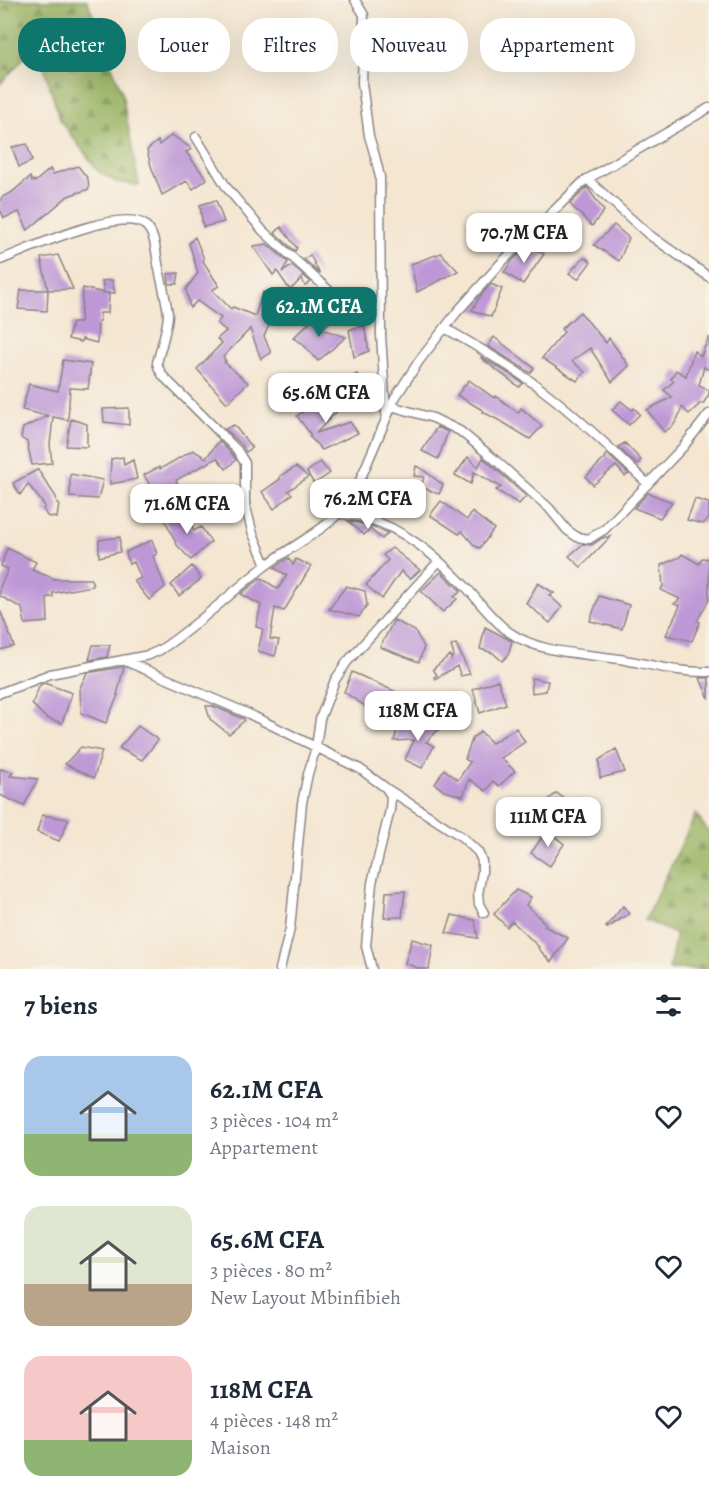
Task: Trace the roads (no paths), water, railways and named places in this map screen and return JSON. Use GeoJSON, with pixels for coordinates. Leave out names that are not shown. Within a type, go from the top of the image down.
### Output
{"type":"FeatureCollection","features":[{"type":"Feature","properties":{"kind":"street"},"geometry":{"type":"LineString","coordinates":[[356,0],[364,15],[362,83],[369,136],[380,177],[381,308],[386,418]]}},
{"type":"Feature","properties":{"kind":"street"},"geometry":{"type":"LineString","coordinates":[[0,693],[50,674],[149,655],[169,644],[266,565],[323,528],[349,502],[355,492],[391,406],[419,361],[502,262],[587,179],[709,108]]}},
{"type":"Feature","properties":{"kind":"street"},"geometry":{"type":"LineString","coordinates":[[196,137],[227,188],[262,231],[333,294],[356,306],[381,308]]}},
{"type":"Feature","properties":{"kind":"street"},"geometry":{"type":"LineString","coordinates":[[587,179],[648,234],[709,277]]}},
{"type":"Feature","properties":{"kind":"street"},"geometry":{"type":"LineString","coordinates":[[0,261],[87,227],[121,220],[131,220],[147,227],[153,239],[168,316],[157,363],[159,369],[174,389],[237,450],[245,463],[245,503],[252,531],[266,565]]}},
{"type":"Feature","properties":{"kind":"street"},"geometry":{"type":"LineString","coordinates":[[445,328],[504,362],[550,395],[648,484]]}},
{"type":"Feature","properties":{"kind":"street"},"geometry":{"type":"LineString","coordinates":[[391,406],[433,418],[460,430],[549,508],[567,530],[577,537],[589,539],[605,529],[683,447],[709,414]]}},
{"type":"Feature","properties":{"kind":"street"},"geometry":{"type":"LineString","coordinates":[[338,513],[366,518],[406,536],[439,561],[467,588],[491,617],[511,633],[533,644],[556,650],[690,672],[709,672]]}},
{"type":"Feature","properties":{"kind":"street"},"geometry":{"type":"LineString","coordinates":[[280,969],[290,929],[302,803],[316,747],[320,719],[335,680],[346,662],[439,561]]}},
{"type":"Feature","properties":{"kind":"street"},"geometry":{"type":"LineString","coordinates":[[123,660],[249,714],[360,769],[462,837],[478,852],[482,861],[478,894],[479,904],[484,913]]}},
{"type":"Feature","properties":{"kind":"street"},"geometry":{"type":"LineString","coordinates":[[372,969],[366,946],[372,884],[390,810],[391,796],[386,788]]}}]}
